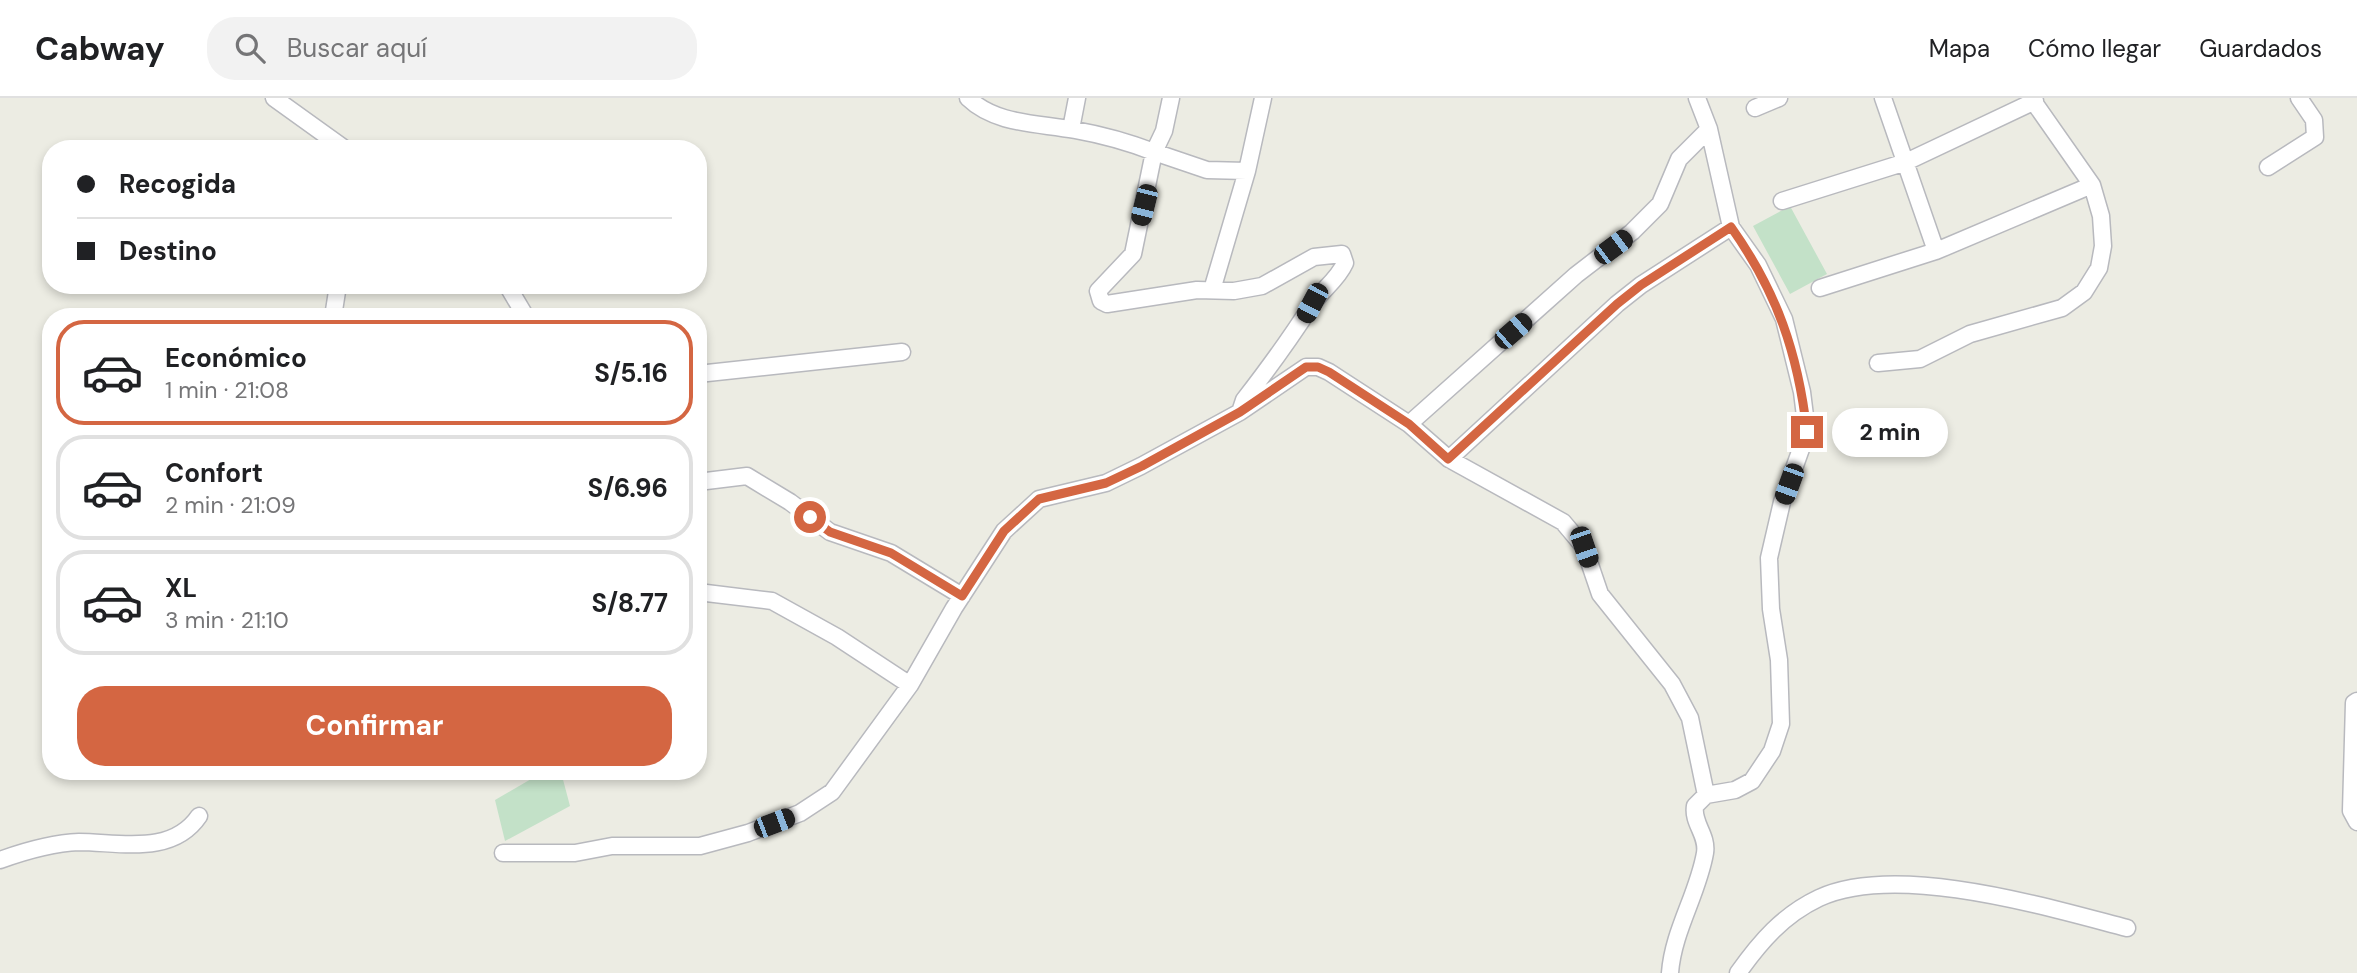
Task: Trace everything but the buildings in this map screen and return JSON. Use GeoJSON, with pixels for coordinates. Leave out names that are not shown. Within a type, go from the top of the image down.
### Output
{"type":"FeatureCollection","features":[{"type":"Feature","properties":{"kind":"street"},"geometry":{"type":"LineString","coordinates":[[274,98],[332,140]]}},
{"type":"Feature","properties":{"kind":"street"},"geometry":{"type":"LineString","coordinates":[[968,98],[981,110],[1011,120],[1105,136],[1207,170],[1247,171]]}},
{"type":"Feature","properties":{"kind":"street"},"geometry":{"type":"LineString","coordinates":[[1071,129],[1077,98]]}},
{"type":"Feature","properties":{"kind":"street"},"geometry":{"type":"LineString","coordinates":[[1171,98],[1164,131],[1154,152],[1133,254],[1098,291],[1101,301],[1107,304],[1133,302],[1212,290],[1262,286],[1286,270],[1314,257],[1332,253],[1342,254],[1345,263],[1334,283],[1312,303],[1297,332],[1244,400],[1240,412]]}},
{"type":"Feature","properties":{"kind":"street"},"geometry":{"type":"LineString","coordinates":[[1212,290],[1247,171],[1263,98]]}},
{"type":"Feature","properties":{"kind":"street"},"geometry":{"type":"LineString","coordinates":[[1670,973],[1675,942],[1705,850],[1703,832],[1694,812],[1697,803],[1706,795],[1735,790],[1752,781],[1772,751],[1781,724],[1779,660],[1771,609],[1769,558],[1782,502],[1807,432],[1802,392],[1784,319],[1758,265],[1731,227],[1709,129],[1697,98]]}},
{"type":"Feature","properties":{"kind":"street"},"geometry":{"type":"LineString","coordinates":[[1755,108],[1779,98]]}},
{"type":"Feature","properties":{"kind":"street"},"geometry":{"type":"LineString","coordinates":[[1883,98],[1936,251]]}},
{"type":"Feature","properties":{"kind":"street"},"geometry":{"type":"LineString","coordinates":[[2269,167],[2315,137],[2314,120],[2299,98]]}},
{"type":"Feature","properties":{"kind":"street"},"geometry":{"type":"LineString","coordinates":[[1782,201],[1906,162],[2033,100],[2092,185],[2101,216],[2103,246],[2099,268],[2084,292],[2062,308],[1970,334],[1920,359],[1878,363]]}},
{"type":"Feature","properties":{"kind":"street"},"geometry":{"type":"LineString","coordinates":[[1409,424],[1576,275],[1632,232],[1660,204],[1679,159],[1709,129]]}},
{"type":"Feature","properties":{"kind":"street"},"geometry":{"type":"LineString","coordinates":[[1820,288],[1936,251],[2092,185]]}},
{"type":"Feature","properties":{"kind":"street"},"geometry":{"type":"LineString","coordinates":[[1448,459],[1625,298],[1731,227]]}},
{"type":"Feature","properties":{"kind":"street"},"geometry":{"type":"LineString","coordinates":[[707,373],[902,352]]}},
{"type":"Feature","properties":{"kind":"street"},"geometry":{"type":"LineString","coordinates":[[503,853],[575,853],[612,846],[700,846],[747,833],[800,813],[832,792],[910,685],[1004,531],[1039,499],[1106,483],[1240,412],[1306,367],[1318,367],[1409,424],[1448,459],[1563,522],[1584,547],[1600,594],[1672,684],[1690,718],[1706,795]]}},
{"type":"Feature","properties":{"kind":"street"},"geometry":{"type":"LineString","coordinates":[[707,481],[747,476],[790,502],[830,532],[891,553],[962,596]]}},
{"type":"Feature","properties":{"kind":"street"},"geometry":{"type":"LineString","coordinates":[[707,593],[772,601],[837,637],[910,685]]}},
{"type":"Feature","properties":{"kind":"street"},"geometry":{"type":"LineString","coordinates":[[2357,701],[2354,703],[2352,724],[2351,811],[2357,822]]}},
{"type":"Feature","properties":{"kind":"street"},"geometry":{"type":"LineString","coordinates":[[0,860],[33,849],[78,842],[134,846],[168,840],[199,816]]}},
{"type":"Feature","properties":{"kind":"street"},"geometry":{"type":"LineString","coordinates":[[1745,971],[1760,940],[1796,912],[1820,898],[1861,886],[1945,888],[2014,899],[2127,928]]}},
{"type":"Feature","properties":{"kind":"green space"},"geometry":{"type":"Polygon","coordinates":[[[1790,206],[1827,274],[1790,294],[1753,226],[1790,206]]]}},
{"type":"Feature","properties":{"kind":"green space"},"geometry":{"type":"Polygon","coordinates":[[[529,780],[563,780],[570,806],[505,841],[495,800],[529,780]]]}},
{"type":"Feature","properties":{"kind":"route"},"geometry":{"type":"LineString","coordinates":[[810,517],[830,532],[891,553],[962,596],[1004,531],[1039,499],[1106,483],[1142,466],[1240,412],[1306,367],[1318,367],[1329,372],[1409,424],[1448,459],[1617,304],[1641,285],[1731,227],[1758,265],[1784,319],[1802,392],[1807,432]]}}]}
